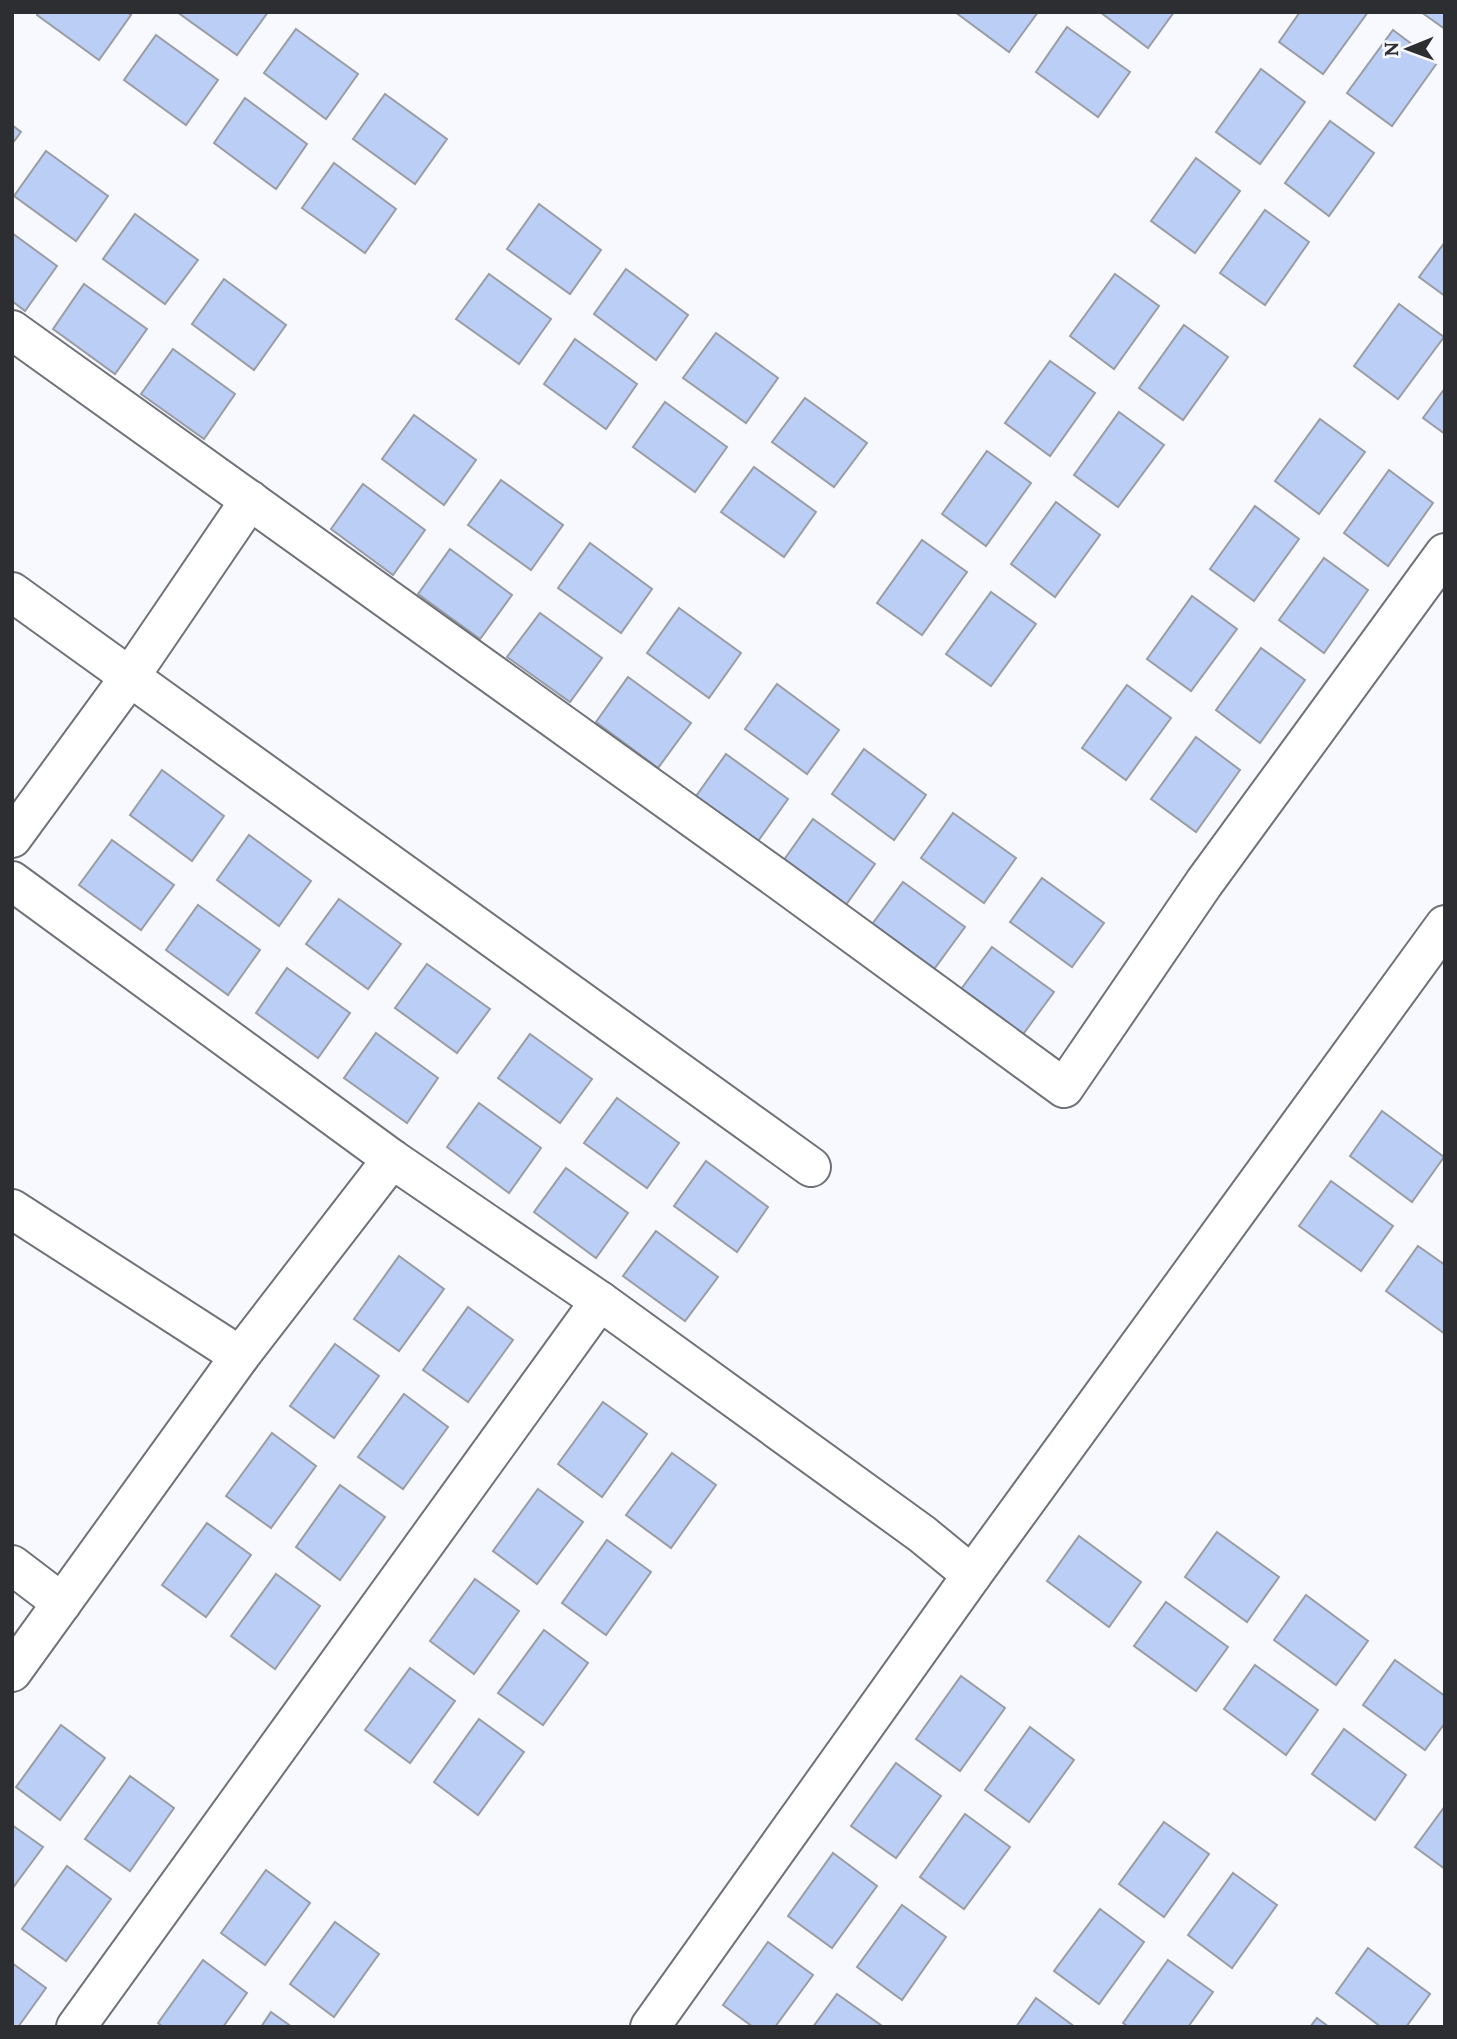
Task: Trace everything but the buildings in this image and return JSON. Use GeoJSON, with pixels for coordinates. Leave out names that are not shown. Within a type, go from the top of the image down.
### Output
{"type":"FeatureCollection","features":[{"type":"Feature","properties":{"kind":"street"},"geometry":{"type":"LineString","coordinates":[[12,330],[778,879],[1064,1088],[1204,883],[1445,553]]}},
{"type":"Feature","properties":{"kind":"street"},"geometry":{"type":"LineString","coordinates":[[12,838],[129,678],[250,500]]}},
{"type":"Feature","properties":{"kind":"street"},"geometry":{"type":"LineString","coordinates":[[12,593],[811,1167]]}},
{"type":"Feature","properties":{"kind":"street"},"geometry":{"type":"LineString","coordinates":[[12,881],[392,1158],[600,1301],[922,1534],[972,1575]]}},
{"type":"Feature","properties":{"kind":"street"},"geometry":{"type":"LineString","coordinates":[[650,2027],[972,1575],[1445,925]]}},
{"type":"Feature","properties":{"kind":"street"},"geometry":{"type":"LineString","coordinates":[[12,1672],[240,1356],[392,1158]]}},
{"type":"Feature","properties":{"kind":"street"},"geometry":{"type":"LineString","coordinates":[[12,1209],[240,1356]]}},
{"type":"Feature","properties":{"kind":"street"},"geometry":{"type":"LineString","coordinates":[[76,2027],[600,1301]]}},
{"type":"Feature","properties":{"kind":"street"},"geometry":{"type":"LineString","coordinates":[[12,1565],[62,1603]]}}]}
